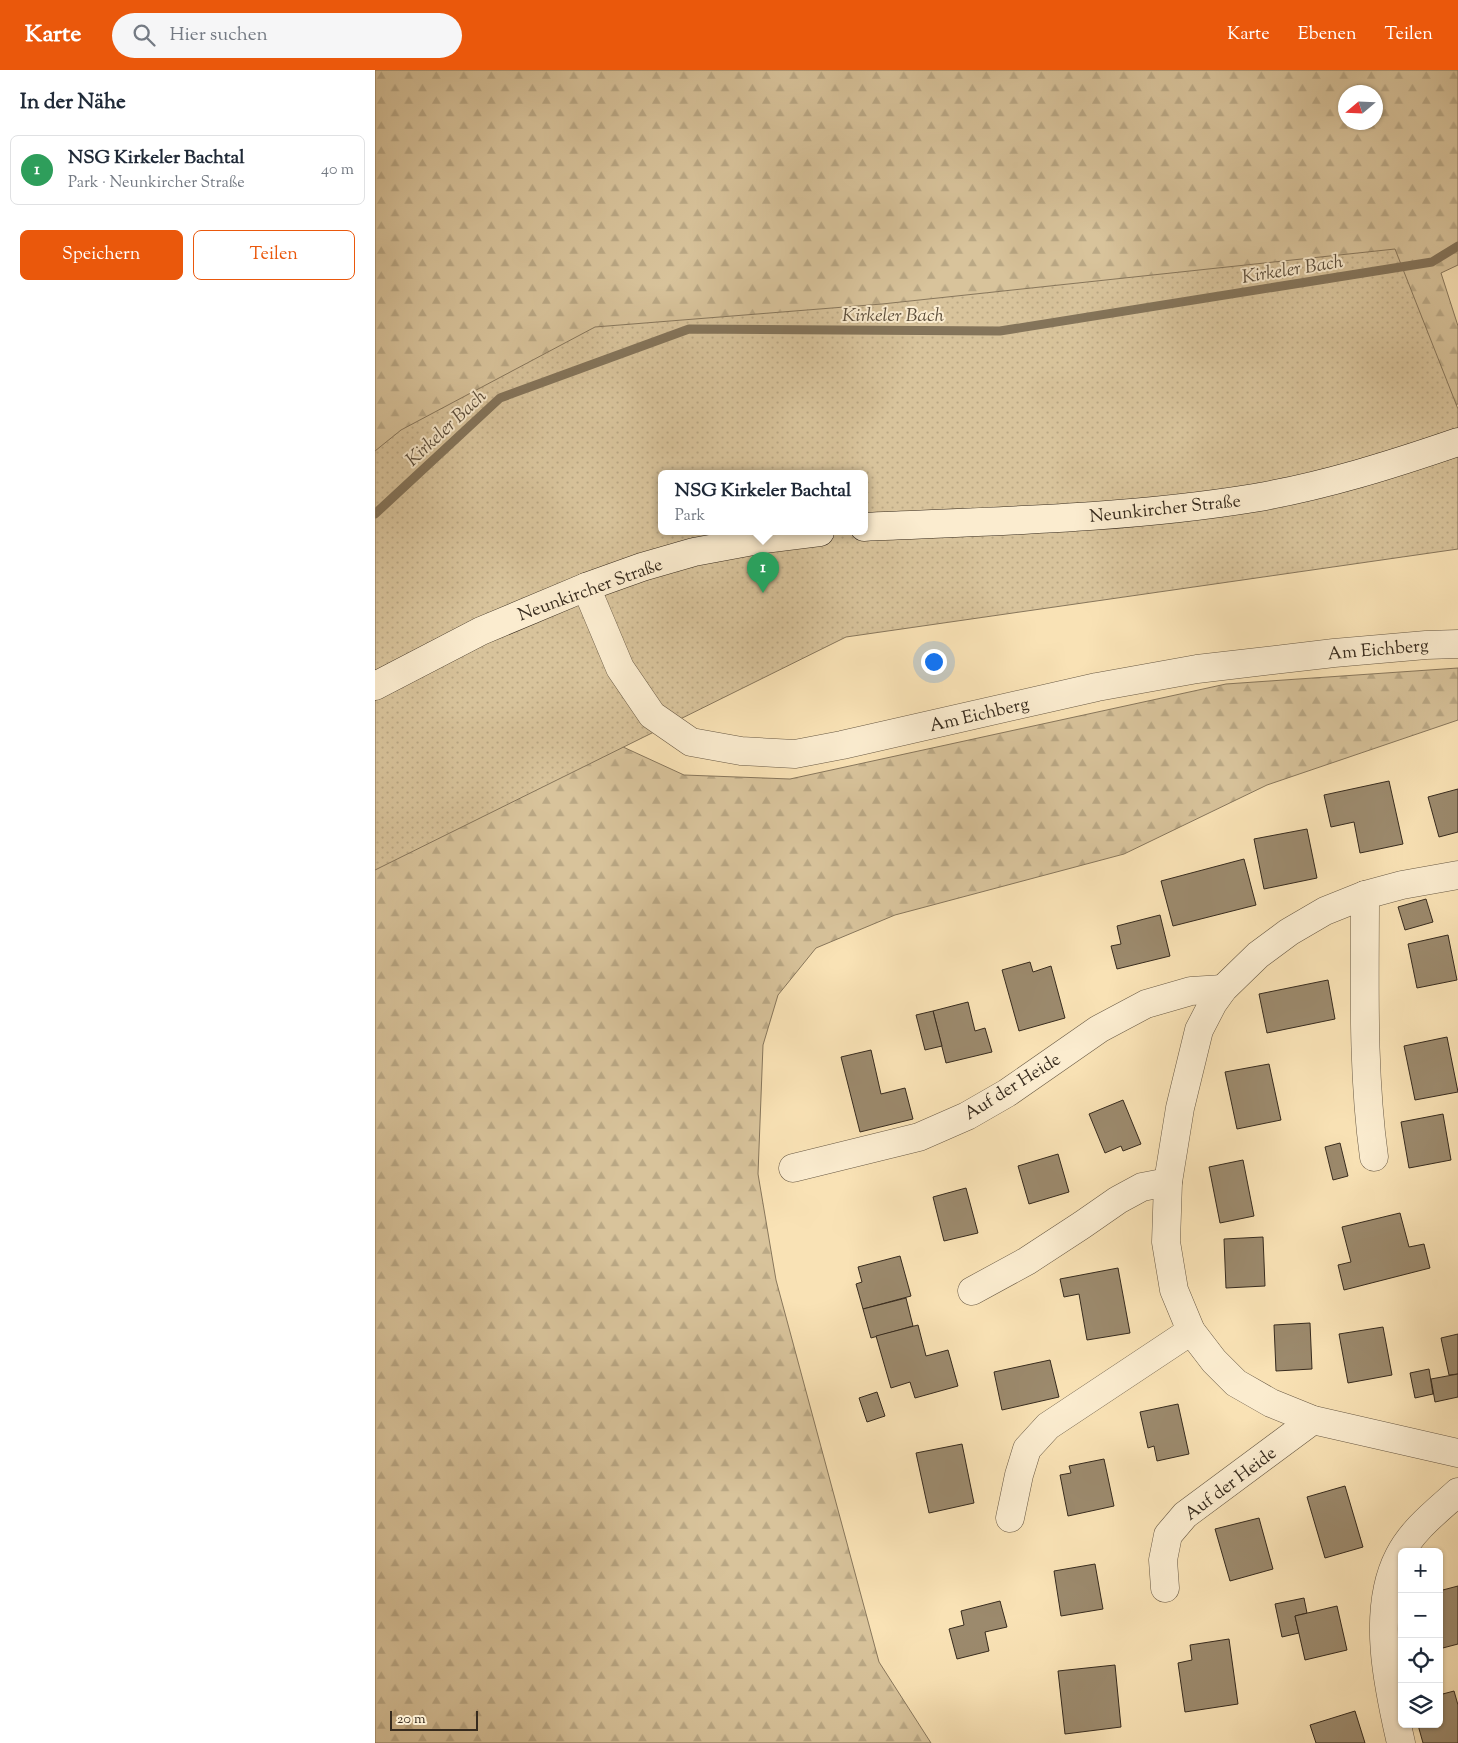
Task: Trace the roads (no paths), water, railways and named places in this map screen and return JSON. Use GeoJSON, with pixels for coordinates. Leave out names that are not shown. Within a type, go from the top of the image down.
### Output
{"type":"FeatureCollection","features":[{"type":"Feature","properties":{"kind":"street","name":"Neunkircher Straße"},"geometry":{"type":"LineString","coordinates":[[868,527],[1100,516],[1254,498],[1334,481],[1400,462],[1458,442]]}},
{"type":"Feature","properties":{"kind":"street","name":"Neunkircher Straße"},"geometry":{"type":"LineString","coordinates":[[375,686],[481,631],[586,587],[642,567],[694,552],[796,535]]}},
{"type":"Feature","properties":{"kind":"street","name":"Am Eichberg"},"geometry":{"type":"LineString","coordinates":[[586,587],[620,668],[652,715],[691,742],[741,751],[795,754],[1097,687],[1197,669],[1334,653],[1458,644]]}},
{"type":"Feature","properties":{"kind":"street"},"geometry":{"type":"LineString","coordinates":[[1458,875],[1402,885],[1365,895],[1325,911],[1289,932],[1258,955],[1223,989],[1213,1003],[1199,1030],[1180,1108],[1167,1182],[1166,1242],[1174,1290],[1191,1331],[1214,1361],[1236,1383],[1271,1403],[1313,1420],[1458,1453]]}},
{"type":"Feature","properties":{"kind":"street"},"geometry":{"type":"LineString","coordinates":[[1365,895],[1364,1020],[1368,1114],[1374,1157]]}},
{"type":"Feature","properties":{"kind":"street","name":"Auf der Heide"},"geometry":{"type":"LineString","coordinates":[[793,1168],[919,1137],[967,1116],[1007,1093],[1099,1029],[1147,1004],[1191,991],[1223,989]]}},
{"type":"Feature","properties":{"kind":"street"},"geometry":{"type":"LineString","coordinates":[[972,1291],[1027,1261],[1082,1226],[1118,1200],[1142,1188],[1167,1182]]}},
{"type":"Feature","properties":{"kind":"street"},"geometry":{"type":"LineString","coordinates":[[1010,1518],[1019,1475],[1027,1449],[1048,1426],[1191,1331]]}},
{"type":"Feature","properties":{"kind":"street","name":"Auf der Heide"},"geometry":{"type":"LineString","coordinates":[[1165,1588],[1163,1560],[1168,1535],[1185,1515],[1313,1420]]}},
{"type":"Feature","properties":{"kind":"street"},"geometry":{"type":"LineString","coordinates":[[1401,1743],[1388,1689],[1384,1626],[1386,1590],[1399,1555],[1422,1524],[1458,1492]]}},
{"type":"Feature","properties":{"kind":"waterway","name":"Kirkeler Bach"},"geometry":{"type":"LineString","coordinates":[[375,514],[500,398],[689,329],[1000,331],[1432,262],[1458,246]]}},
{"type":"Feature","properties":{"kind":"place","name":"NSG Kirkeler Bachtal"},"geometry":{"type":"Point","coordinates":[763,593]}}]}
